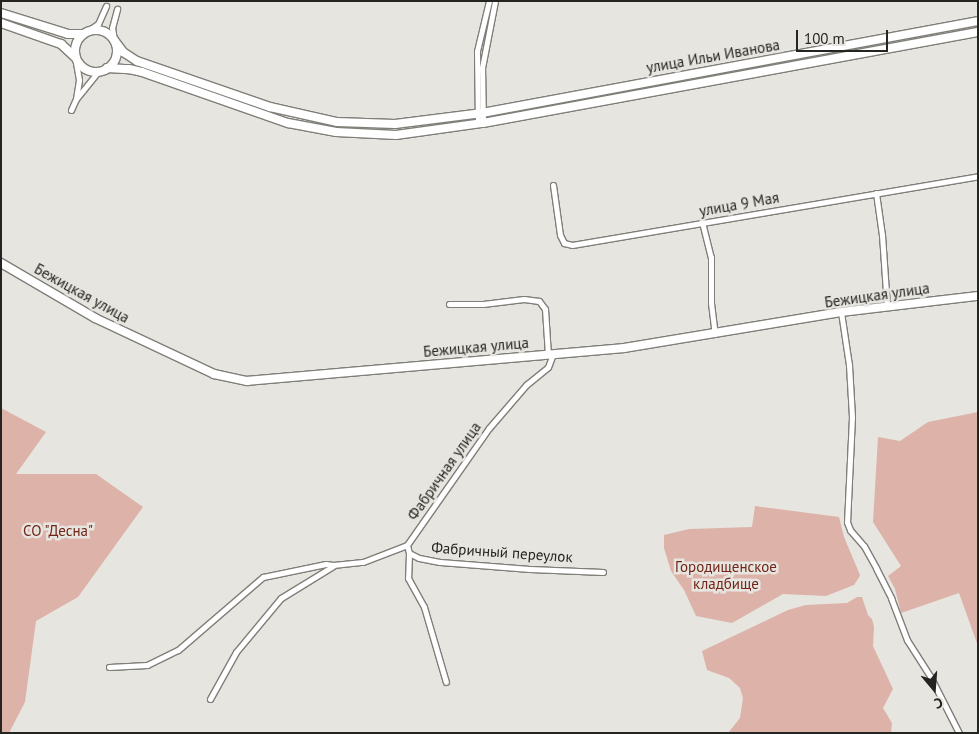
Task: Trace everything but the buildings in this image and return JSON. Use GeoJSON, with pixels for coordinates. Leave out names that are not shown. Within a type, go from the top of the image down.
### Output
{"type":"FeatureCollection","features":[{"type":"Feature","properties":{"kind":"main road"},"geometry":{"type":"LineString","coordinates":[[1,12],[62,32],[83,34],[96,30],[103,31],[114,40],[116,52],[112,64],[103,70],[82,67],[75,57],[61,44],[1,23]]}},
{"type":"Feature","properties":{"kind":"main road","name":"улица Ильи Иванова"},"geometry":{"type":"LineString","coordinates":[[114,40],[123,52],[137,61],[246,100],[314,118],[366,124],[395,124],[480,113],[978,21]]}},
{"type":"Feature","properties":{"kind":"main road","name":"улица Ильи Иванова"},"geometry":{"type":"LineString","coordinates":[[103,70],[129,69],[142,72],[251,112],[312,129],[366,135],[396,135],[480,123],[978,32]]}},
{"type":"Feature","properties":{"kind":"main road"},"geometry":{"type":"LineString","coordinates":[[75,57],[76,44],[83,34]]}},
{"type":"Feature","properties":{"kind":"main road","name":"Бежицкая улица"},"geometry":{"type":"LineString","coordinates":[[1,263],[95,318],[214,374],[247,381],[624,348],[841,312],[978,296]]}},
{"type":"Feature","properties":{"kind":"street"},"geometry":{"type":"LineString","coordinates":[[480,123],[477,51],[489,1]]}},
{"type":"Feature","properties":{"kind":"street"},"geometry":{"type":"LineString","coordinates":[[480,113],[484,52],[495,1]]}},
{"type":"Feature","properties":{"kind":"street"},"geometry":{"type":"LineString","coordinates":[[83,34],[98,24],[106,6]]}},
{"type":"Feature","properties":{"kind":"street"},"geometry":{"type":"LineString","coordinates":[[114,40],[112,28],[117,9]]}},
{"type":"Feature","properties":{"kind":"street"},"geometry":{"type":"LineString","coordinates":[[71,110],[76,99],[78,80],[75,57]]}},
{"type":"Feature","properties":{"kind":"street"},"geometry":{"type":"LineString","coordinates":[[76,99],[103,70]]}},
{"type":"Feature","properties":{"kind":"street","name":"улица 9 Мая"},"geometry":{"type":"LineString","coordinates":[[553,185],[560,235],[564,243],[572,246],[702,222],[978,176]]}},
{"type":"Feature","properties":{"kind":"street"},"geometry":{"type":"LineString","coordinates":[[876,193],[882,235],[887,306]]}},
{"type":"Feature","properties":{"kind":"street"},"geometry":{"type":"LineString","coordinates":[[702,222],[711,257],[711,303],[715,334]]}},
{"type":"Feature","properties":{"kind":"street"},"geometry":{"type":"LineString","coordinates":[[449,304],[483,304],[524,299],[539,301],[545,309],[550,355]]}},
{"type":"Feature","properties":{"kind":"street"},"geometry":{"type":"LineString","coordinates":[[841,312],[849,365],[852,417],[847,522],[850,530],[864,546],[876,568],[891,598],[907,640],[930,676],[960,733]]}},
{"type":"Feature","properties":{"kind":"street","name":"Фабричная улица"},"geometry":{"type":"LineString","coordinates":[[407,545],[490,428],[526,385],[548,367],[550,355]]}},
{"type":"Feature","properties":{"kind":"street"},"geometry":{"type":"LineString","coordinates":[[109,667],[147,665],[178,650],[263,577],[326,564],[363,562],[407,545]]}},
{"type":"Feature","properties":{"kind":"street","name":"Фабричный переулок"},"geometry":{"type":"LineString","coordinates":[[407,545],[409,553],[418,558],[440,562],[603,572]]}},
{"type":"Feature","properties":{"kind":"street"},"geometry":{"type":"LineString","coordinates":[[409,553],[408,578],[424,606],[446,682]]}},
{"type":"Feature","properties":{"kind":"street"},"geometry":{"type":"LineString","coordinates":[[210,699],[236,652],[280,598],[333,565]]}},
{"type":"Feature","properties":{"kind":"green space","name":"СО \"Десна\""},"geometry":{"type":"Polygon","coordinates":[[[1,408],[46,432],[16,474],[96,474],[143,507],[78,597],[36,621],[25,702],[9,733],[1,733],[1,408]]]}},
{"type":"Feature","properties":{"kind":"green space"},"geometry":{"type":"Polygon","coordinates":[[[978,412],[978,646],[959,593],[901,613],[895,589],[888,576],[901,566],[873,522],[878,437],[900,441],[928,422],[978,412]]]}},
{"type":"Feature","properties":{"kind":"green space","name":"Городищенское кладбище"},"geometry":{"type":"Polygon","coordinates":[[[755,506],[839,517],[844,537],[860,575],[854,585],[826,596],[783,594],[732,623],[696,616],[684,590],[671,571],[664,548],[664,535],[689,529],[752,527],[755,506]]]}},
{"type":"Feature","properties":{"kind":"green space"},"geometry":{"type":"Polygon","coordinates":[[[857,597],[862,597],[868,615],[872,619],[874,627],[873,646],[893,689],[883,708],[892,723],[891,733],[728,733],[740,718],[743,698],[740,688],[729,678],[707,670],[702,651],[788,610],[806,605],[847,603],[857,597]]]}}]}
